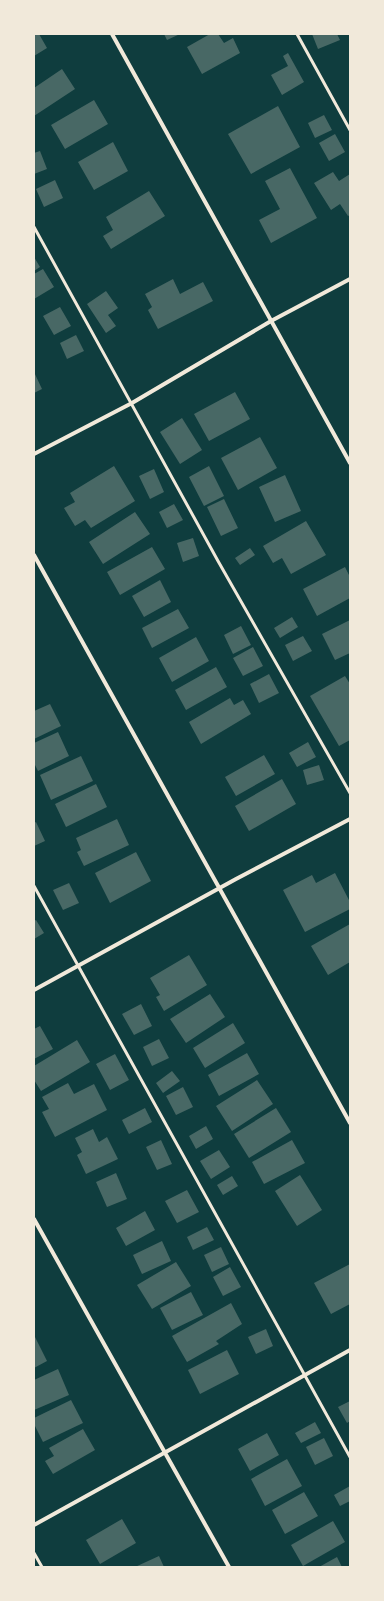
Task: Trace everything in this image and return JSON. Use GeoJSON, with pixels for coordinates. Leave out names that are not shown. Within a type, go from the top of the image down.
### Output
{"type":"FeatureCollection","features":[{"type":"Feature","properties":{"kind":"street"},"geometry":{"type":"LineString","coordinates":[[112,34],[350,463]]}},
{"type":"Feature","properties":{"kind":"street"},"geometry":{"type":"LineString","coordinates":[[34,454],[132,403],[271,321],[350,279]]}},
{"type":"Feature","properties":{"kind":"street"},"geometry":{"type":"LineString","coordinates":[[34,555],[350,1123]]}},
{"type":"Feature","properties":{"kind":"street"},"geometry":{"type":"LineString","coordinates":[[34,990],[219,888],[350,819]]}},
{"type":"Feature","properties":{"kind":"street"},"geometry":{"type":"LineString","coordinates":[[34,1220],[166,1452],[229,1567]]}},
{"type":"Feature","properties":{"kind":"street"},"geometry":{"type":"LineString","coordinates":[[34,1525],[350,1350]]}},
{"type":"Feature","properties":{"kind":"lane"},"geometry":{"type":"LineString","coordinates":[[297,34],[350,130]]}},
{"type":"Feature","properties":{"kind":"lane"},"geometry":{"type":"LineString","coordinates":[[34,227],[222,568],[350,793]]}},
{"type":"Feature","properties":{"kind":"lane"},"geometry":{"type":"LineString","coordinates":[[34,886],[350,1457]]}},
{"type":"Feature","properties":{"kind":"lane"},"geometry":{"type":"LineString","coordinates":[[34,1553],[42,1567]]}},
{"type":"Feature","properties":{"kind":"building"},"geometry":{"type":"Polygon","coordinates":[[[34,34],[39,34],[47,48],[34,56],[34,34]]]}},
{"type":"Feature","properties":{"kind":"building"},"geometry":{"type":"Polygon","coordinates":[[[164,34],[180,34],[167,40],[164,34]]]}},
{"type":"Feature","properties":{"kind":"building"},"geometry":{"type":"Polygon","coordinates":[[[210,34],[218,34],[224,43],[233,38],[240,53],[202,74],[187,47],[210,34]]]}},
{"type":"Feature","properties":{"kind":"building"},"geometry":{"type":"Polygon","coordinates":[[[312,34],[337,34],[340,40],[318,49],[312,34]]]}},
{"type":"Feature","properties":{"kind":"building"},"geometry":{"type":"Polygon","coordinates":[[[288,53],[304,82],[282,95],[271,75],[288,66],[283,56],[288,53]]]}},
{"type":"Feature","properties":{"kind":"building"},"geometry":{"type":"Polygon","coordinates":[[[62,69],[75,89],[34,116],[34,88],[62,69]]]}},
{"type":"Feature","properties":{"kind":"building"},"geometry":{"type":"Polygon","coordinates":[[[94,100],[108,124],[65,149],[51,125],[94,100]]]}},
{"type":"Feature","properties":{"kind":"building"},"geometry":{"type":"Polygon","coordinates":[[[278,106],[300,147],[251,174],[228,134],[278,106]]]}},
{"type":"Feature","properties":{"kind":"building"},"geometry":{"type":"Polygon","coordinates":[[[324,115],[332,130],[315,138],[308,123],[324,115]]]}},
{"type":"Feature","properties":{"kind":"building"},"geometry":{"type":"Polygon","coordinates":[[[335,134],[345,152],[329,161],[319,143],[335,134]]]}},
{"type":"Feature","properties":{"kind":"building"},"geometry":{"type":"Polygon","coordinates":[[[113,142],[128,171],[94,190],[78,162],[113,142]]]}},
{"type":"Feature","properties":{"kind":"building"},"geometry":{"type":"Polygon","coordinates":[[[40,151],[47,169],[34,174],[34,153],[40,151]]]}},
{"type":"Feature","properties":{"kind":"building"},"geometry":{"type":"Polygon","coordinates":[[[290,168],[317,218],[271,243],[259,220],[280,209],[265,181],[290,168]]]}},
{"type":"Feature","properties":{"kind":"building"},"geometry":{"type":"Polygon","coordinates":[[[333,172],[339,181],[350,174],[350,215],[348,216],[340,204],[331,210],[314,183],[333,172]]]}},
{"type":"Feature","properties":{"kind":"building"},"geometry":{"type":"Polygon","coordinates":[[[55,180],[63,198],[44,207],[36,189],[55,180]]]}},
{"type":"Feature","properties":{"kind":"building"},"geometry":{"type":"Polygon","coordinates":[[[149,191],[165,216],[111,249],[103,236],[113,230],[106,217],[149,191]]]}},
{"type":"Feature","properties":{"kind":"building"},"geometry":{"type":"Polygon","coordinates":[[[34,257],[40,267],[34,271],[34,257]]]}},
{"type":"Feature","properties":{"kind":"building"},"geometry":{"type":"Polygon","coordinates":[[[43,269],[54,287],[34,299],[34,274],[43,269]]]}},
{"type":"Feature","properties":{"kind":"building"},"geometry":{"type":"Polygon","coordinates":[[[173,279],[180,294],[203,282],[213,301],[158,329],[148,310],[152,307],[145,294],[173,279]]]}},
{"type":"Feature","properties":{"kind":"building"},"geometry":{"type":"Polygon","coordinates":[[[106,291],[118,308],[108,315],[116,326],[106,333],[87,304],[106,291]]]}},
{"type":"Feature","properties":{"kind":"building"},"geometry":{"type":"Polygon","coordinates":[[[60,307],[71,326],[54,335],[43,316],[60,307]]]}},
{"type":"Feature","properties":{"kind":"building"},"geometry":{"type":"Polygon","coordinates":[[[76,335],[84,351],[67,359],[60,343],[76,335]]]}},
{"type":"Feature","properties":{"kind":"building"},"geometry":{"type":"Polygon","coordinates":[[[34,372],[42,389],[34,393],[34,372]]]}},
{"type":"Feature","properties":{"kind":"building"},"geometry":{"type":"Polygon","coordinates":[[[235,392],[250,419],[209,441],[194,414],[235,392]]]}},
{"type":"Feature","properties":{"kind":"building"},"geometry":{"type":"Polygon","coordinates":[[[182,418],[202,450],[180,464],[160,432],[182,418]]]}},
{"type":"Feature","properties":{"kind":"building"},"geometry":{"type":"Polygon","coordinates":[[[260,437],[277,468],[238,490],[221,458],[260,437]]]}},
{"type":"Feature","properties":{"kind":"building"},"geometry":{"type":"Polygon","coordinates":[[[114,466],[135,501],[91,528],[85,520],[75,526],[64,508],[75,502],[70,493],[114,466]]]}},
{"type":"Feature","properties":{"kind":"building"},"geometry":{"type":"Polygon","coordinates":[[[209,466],[224,496],[204,506],[189,477],[209,466]]]}},
{"type":"Feature","properties":{"kind":"building"},"geometry":{"type":"Polygon","coordinates":[[[154,469],[164,492],[150,499],[139,476],[154,469]]]}},
{"type":"Feature","properties":{"kind":"building"},"geometry":{"type":"Polygon","coordinates":[[[285,475],[301,511],[275,522],[259,487],[285,475]]]}},
{"type":"Feature","properties":{"kind":"building"},"geometry":{"type":"Polygon","coordinates":[[[224,499],[238,528],[221,536],[207,507],[224,499]]]}},
{"type":"Feature","properties":{"kind":"building"},"geometry":{"type":"Polygon","coordinates":[[[174,504],[183,520],[167,528],[159,512],[174,504]]]}},
{"type":"Feature","properties":{"kind":"building"},"geometry":{"type":"Polygon","coordinates":[[[135,512],[150,534],[103,564],[89,542],[135,512]]]}},
{"type":"Feature","properties":{"kind":"building"},"geometry":{"type":"Polygon","coordinates":[[[306,521],[326,555],[291,574],[282,558],[273,563],[263,546],[306,521]]]}},
{"type":"Feature","properties":{"kind":"building"},"geometry":{"type":"Polygon","coordinates":[[[193,538],[199,556],[183,562],[177,543],[193,538]]]}},
{"type":"Feature","properties":{"kind":"building"},"geometry":{"type":"Polygon","coordinates":[[[152,547],[165,569],[120,595],[107,572],[152,547]]]}},
{"type":"Feature","properties":{"kind":"building"},"geometry":{"type":"Polygon","coordinates":[[[250,548],[255,555],[240,565],[235,558],[250,548]]]}},
{"type":"Feature","properties":{"kind":"building"},"geometry":{"type":"Polygon","coordinates":[[[345,567],[350,577],[350,598],[317,616],[303,589],[345,567]]]}},
{"type":"Feature","properties":{"kind":"building"},"geometry":{"type":"Polygon","coordinates":[[[160,580],[171,602],[144,617],[132,596],[160,580]]]}},
{"type":"Feature","properties":{"kind":"building"},"geometry":{"type":"Polygon","coordinates":[[[178,609],[189,628],[152,648],[142,628],[178,609]]]}},
{"type":"Feature","properties":{"kind":"building"},"geometry":{"type":"Polygon","coordinates":[[[292,617],[298,627],[280,638],[274,628],[292,617]]]}},
{"type":"Feature","properties":{"kind":"building"},"geometry":{"type":"Polygon","coordinates":[[[350,620],[350,653],[335,660],[322,634],[350,620]]]}},
{"type":"Feature","properties":{"kind":"building"},"geometry":{"type":"Polygon","coordinates":[[[241,626],[251,645],[233,654],[224,635],[241,626]]]}},
{"type":"Feature","properties":{"kind":"building"},"geometry":{"type":"Polygon","coordinates":[[[303,636],[312,651],[293,661],[285,645],[303,636]]]}},
{"type":"Feature","properties":{"kind":"building"},"geometry":{"type":"Polygon","coordinates":[[[196,637],[209,661],[172,682],[159,658],[196,637]]]}},
{"type":"Feature","properties":{"kind":"building"},"geometry":{"type":"Polygon","coordinates":[[[253,647],[263,666],[243,676],[233,658],[253,647]]]}},
{"type":"Feature","properties":{"kind":"building"},"geometry":{"type":"Polygon","coordinates":[[[216,667],[227,687],[186,710],[175,690],[216,667]]]}},
{"type":"Feature","properties":{"kind":"building"},"geometry":{"type":"Polygon","coordinates":[[[269,674],[279,693],[259,703],[250,684],[269,674]]]}},
{"type":"Feature","properties":{"kind":"building"},"geometry":{"type":"Polygon","coordinates":[[[345,676],[350,684],[350,740],[339,746],[310,696],[345,676]]]}},
{"type":"Feature","properties":{"kind":"building"},"geometry":{"type":"Polygon","coordinates":[[[230,698],[234,705],[243,700],[251,714],[201,744],[189,722],[230,698]]]}},
{"type":"Feature","properties":{"kind":"building"},"geometry":{"type":"Polygon","coordinates":[[[50,704],[61,726],[34,739],[34,711],[50,704]]]}},
{"type":"Feature","properties":{"kind":"building"},"geometry":{"type":"Polygon","coordinates":[[[58,732],[69,756],[38,771],[34,763],[34,743],[58,732]]]}},
{"type":"Feature","properties":{"kind":"building"},"geometry":{"type":"Polygon","coordinates":[[[308,742],[316,757],[297,767],[289,753],[308,742]]]}},
{"type":"Feature","properties":{"kind":"building"},"geometry":{"type":"Polygon","coordinates":[[[264,755],[275,774],[236,796],[225,777],[264,755]]]}},
{"type":"Feature","properties":{"kind":"building"},"geometry":{"type":"Polygon","coordinates":[[[81,756],[93,781],[51,800],[40,775],[81,756]]]}},
{"type":"Feature","properties":{"kind":"building"},"geometry":{"type":"Polygon","coordinates":[[[319,765],[324,780],[307,785],[303,770],[319,765]]]}},
{"type":"Feature","properties":{"kind":"building"},"geometry":{"type":"Polygon","coordinates":[[[282,779],[296,804],[249,831],[235,806],[282,779]]]}},
{"type":"Feature","properties":{"kind":"building"},"geometry":{"type":"Polygon","coordinates":[[[96,784],[107,807],[66,827],[55,804],[96,784]]]}},
{"type":"Feature","properties":{"kind":"building"},"geometry":{"type":"Polygon","coordinates":[[[117,819],[129,845],[84,866],[77,852],[81,850],[76,838],[117,819]]]}},
{"type":"Feature","properties":{"kind":"building"},"geometry":{"type":"Polygon","coordinates":[[[36,822],[45,841],[34,846],[34,823],[36,822]]]}},
{"type":"Feature","properties":{"kind":"building"},"geometry":{"type":"Polygon","coordinates":[[[136,852],[151,881],[110,903],[95,873],[136,852]]]}},
{"type":"Feature","properties":{"kind":"building"},"geometry":{"type":"Polygon","coordinates":[[[335,873],[350,902],[350,909],[305,932],[283,890],[312,875],[316,883],[335,873]]]}},
{"type":"Feature","properties":{"kind":"building"},"geometry":{"type":"Polygon","coordinates":[[[69,883],[79,903],[63,910],[53,890],[69,883]]]}},
{"type":"Feature","properties":{"kind":"building"},"geometry":{"type":"Polygon","coordinates":[[[36,920],[44,933],[34,939],[34,921],[36,920]]]}},
{"type":"Feature","properties":{"kind":"building"},"geometry":{"type":"Polygon","coordinates":[[[350,924],[350,962],[328,975],[311,946],[350,924]]]}},
{"type":"Feature","properties":{"kind":"building"},"geometry":{"type":"Polygon","coordinates":[[[189,955],[207,985],[164,1011],[156,997],[160,995],[150,978],[189,955]]]}},
{"type":"Feature","properties":{"kind":"building"},"geometry":{"type":"Polygon","coordinates":[[[210,994],[225,1017],[186,1043],[170,1019],[210,994]]]}},
{"type":"Feature","properties":{"kind":"building"},"geometry":{"type":"Polygon","coordinates":[[[141,1004],[152,1026],[134,1035],[122,1014],[141,1004]]]}},
{"type":"Feature","properties":{"kind":"building"},"geometry":{"type":"Polygon","coordinates":[[[233,1023],[245,1043],[205,1068],[193,1048],[233,1023]]]}},
{"type":"Feature","properties":{"kind":"building"},"geometry":{"type":"Polygon","coordinates":[[[40,1026],[53,1049],[34,1059],[34,1029],[40,1026]]]}},
{"type":"Feature","properties":{"kind":"building"},"geometry":{"type":"Polygon","coordinates":[[[159,1039],[169,1058],[152,1066],[143,1047],[159,1039]]]}},
{"type":"Feature","properties":{"kind":"building"},"geometry":{"type":"Polygon","coordinates":[[[77,1040],[90,1062],[41,1091],[34,1080],[34,1066],[77,1040]]]}},
{"type":"Feature","properties":{"kind":"building"},"geometry":{"type":"Polygon","coordinates":[[[247,1053],[259,1074],[219,1096],[208,1075],[247,1053]]]}},
{"type":"Feature","properties":{"kind":"building"},"geometry":{"type":"Polygon","coordinates":[[[115,1054],[129,1080],[110,1090],[96,1064],[115,1054]]]}},
{"type":"Feature","properties":{"kind":"building"},"geometry":{"type":"Polygon","coordinates":[[[172,1071],[180,1081],[163,1093],[156,1083],[172,1071]]]}},
{"type":"Feature","properties":{"kind":"building"},"geometry":{"type":"Polygon","coordinates":[[[257,1080],[273,1104],[232,1131],[216,1106],[257,1080]]]}},
{"type":"Feature","properties":{"kind":"building"},"geometry":{"type":"Polygon","coordinates":[[[68,1083],[74,1094],[94,1084],[107,1110],[55,1137],[42,1112],[49,1109],[42,1097],[68,1083]]]}},
{"type":"Feature","properties":{"kind":"building"},"geometry":{"type":"Polygon","coordinates":[[[183,1087],[193,1107],[176,1115],[166,1096],[183,1087]]]}},
{"type":"Feature","properties":{"kind":"building"},"geometry":{"type":"Polygon","coordinates":[[[145,1108],[152,1122],[129,1134],[122,1120],[145,1108]]]}},
{"type":"Feature","properties":{"kind":"building"},"geometry":{"type":"Polygon","coordinates":[[[276,1108],[291,1132],[249,1158],[234,1134],[276,1108]]]}},
{"type":"Feature","properties":{"kind":"building"},"geometry":{"type":"Polygon","coordinates":[[[206,1126],[213,1139],[196,1149],[189,1136],[206,1126]]]}},
{"type":"Feature","properties":{"kind":"building"},"geometry":{"type":"Polygon","coordinates":[[[93,1129],[99,1142],[107,1137],[118,1159],[86,1174],[77,1155],[82,1152],[75,1138],[93,1129]]]}},
{"type":"Feature","properties":{"kind":"building"},"geometry":{"type":"Polygon","coordinates":[[[161,1140],[172,1164],[157,1170],[146,1147],[161,1140]]]}},
{"type":"Feature","properties":{"kind":"building"},"geometry":{"type":"Polygon","coordinates":[[[292,1140],[305,1163],[264,1184],[252,1162],[292,1140]]]}},
{"type":"Feature","properties":{"kind":"building"},"geometry":{"type":"Polygon","coordinates":[[[219,1150],[230,1167],[211,1179],[200,1161],[219,1150]]]}},
{"type":"Feature","properties":{"kind":"building"},"geometry":{"type":"Polygon","coordinates":[[[116,1173],[127,1199],[107,1207],[96,1182],[116,1173]]]}},
{"type":"Feature","properties":{"kind":"building"},"geometry":{"type":"Polygon","coordinates":[[[300,1175],[322,1210],[297,1226],[275,1191],[300,1175]]]}},
{"type":"Feature","properties":{"kind":"building"},"geometry":{"type":"Polygon","coordinates":[[[232,1176],[238,1186],[223,1195],[217,1185],[232,1176]]]}},
{"type":"Feature","properties":{"kind":"building"},"geometry":{"type":"Polygon","coordinates":[[[187,1190],[199,1212],[177,1223],[165,1201],[187,1190]]]}},
{"type":"Feature","properties":{"kind":"building"},"geometry":{"type":"Polygon","coordinates":[[[145,1211],[155,1230],[126,1246],[116,1228],[145,1211]]]}},
{"type":"Feature","properties":{"kind":"building"},"geometry":{"type":"Polygon","coordinates":[[[207,1227],[214,1240],[193,1250],[187,1237],[207,1227]]]}},
{"type":"Feature","properties":{"kind":"building"},"geometry":{"type":"Polygon","coordinates":[[[162,1241],[171,1261],[142,1274],[133,1255],[162,1241]]]}},
{"type":"Feature","properties":{"kind":"building"},"geometry":{"type":"Polygon","coordinates":[[[221,1247],[229,1264],[212,1272],[204,1255],[221,1247]]]}},
{"type":"Feature","properties":{"kind":"building"},"geometry":{"type":"Polygon","coordinates":[[[176,1262],[191,1286],[152,1309],[137,1285],[176,1262]]]}},
{"type":"Feature","properties":{"kind":"building"},"geometry":{"type":"Polygon","coordinates":[[[350,1264],[350,1304],[331,1314],[314,1283],[350,1264]]]}},
{"type":"Feature","properties":{"kind":"building"},"geometry":{"type":"Polygon","coordinates":[[[230,1267],[241,1287],[223,1296],[213,1277],[230,1267]]]}},
{"type":"Feature","properties":{"kind":"building"},"geometry":{"type":"Polygon","coordinates":[[[191,1292],[203,1315],[172,1330],[160,1308],[191,1292]]]}},
{"type":"Feature","properties":{"kind":"building"},"geometry":{"type":"Polygon","coordinates":[[[231,1303],[242,1324],[216,1341],[219,1344],[187,1362],[172,1336],[231,1303]]]}},
{"type":"Feature","properties":{"kind":"building"},"geometry":{"type":"Polygon","coordinates":[[[266,1329],[273,1346],[256,1354],[248,1337],[266,1329]]]}},
{"type":"Feature","properties":{"kind":"building"},"geometry":{"type":"Polygon","coordinates":[[[34,1335],[47,1361],[34,1368],[34,1335]]]}},
{"type":"Feature","properties":{"kind":"building"},"geometry":{"type":"Polygon","coordinates":[[[227,1350],[239,1374],[200,1394],[188,1370],[227,1350]]]}},
{"type":"Feature","properties":{"kind":"building"},"geometry":{"type":"Polygon","coordinates":[[[58,1369],[69,1395],[34,1410],[34,1380],[58,1369]]]}},
{"type":"Feature","properties":{"kind":"building"},"geometry":{"type":"Polygon","coordinates":[[[71,1400],[83,1423],[43,1442],[34,1424],[34,1418],[71,1400]]]}},
{"type":"Feature","properties":{"kind":"building"},"geometry":{"type":"Polygon","coordinates":[[[350,1401],[350,1421],[347,1423],[338,1407],[350,1401]]]}},
{"type":"Feature","properties":{"kind":"building"},"geometry":{"type":"Polygon","coordinates":[[[315,1422],[321,1433],[301,1443],[295,1433],[315,1422]]]}},
{"type":"Feature","properties":{"kind":"building"},"geometry":{"type":"Polygon","coordinates":[[[83,1429],[95,1450],[53,1474],[45,1461],[54,1456],[49,1448],[83,1429]]]}},
{"type":"Feature","properties":{"kind":"building"},"geometry":{"type":"Polygon","coordinates":[[[267,1433],[279,1455],[250,1471],[238,1449],[267,1433]]]}},
{"type":"Feature","properties":{"kind":"building"},"geometry":{"type":"Polygon","coordinates":[[[324,1438],[333,1456],[315,1465],[306,1447],[324,1438]]]}},
{"type":"Feature","properties":{"kind":"building"},"geometry":{"type":"Polygon","coordinates":[[[287,1459],[302,1486],[265,1506],[251,1479],[287,1459]]]}},
{"type":"Feature","properties":{"kind":"building"},"geometry":{"type":"Polygon","coordinates":[[[350,1486],[350,1501],[340,1506],[334,1495],[350,1486]]]}},
{"type":"Feature","properties":{"kind":"building"},"geometry":{"type":"Polygon","coordinates":[[[304,1492],[318,1516],[285,1534],[272,1510],[304,1492]]]}},
{"type":"Feature","properties":{"kind":"building"},"geometry":{"type":"Polygon","coordinates":[[[122,1519],[136,1543],[100,1564],[86,1540],[122,1519]]]}},
{"type":"Feature","properties":{"kind":"building"},"geometry":{"type":"Polygon","coordinates":[[[333,1521],[345,1542],[303,1566],[291,1545],[333,1521]]]}},
{"type":"Feature","properties":{"kind":"building"},"geometry":{"type":"Polygon","coordinates":[[[159,1556],[164,1567],[135,1567],[159,1556]]]}},
{"type":"Feature","properties":{"kind":"building"},"geometry":{"type":"Polygon","coordinates":[[[337,1557],[342,1567],[319,1567],[337,1557]]]}}]}
